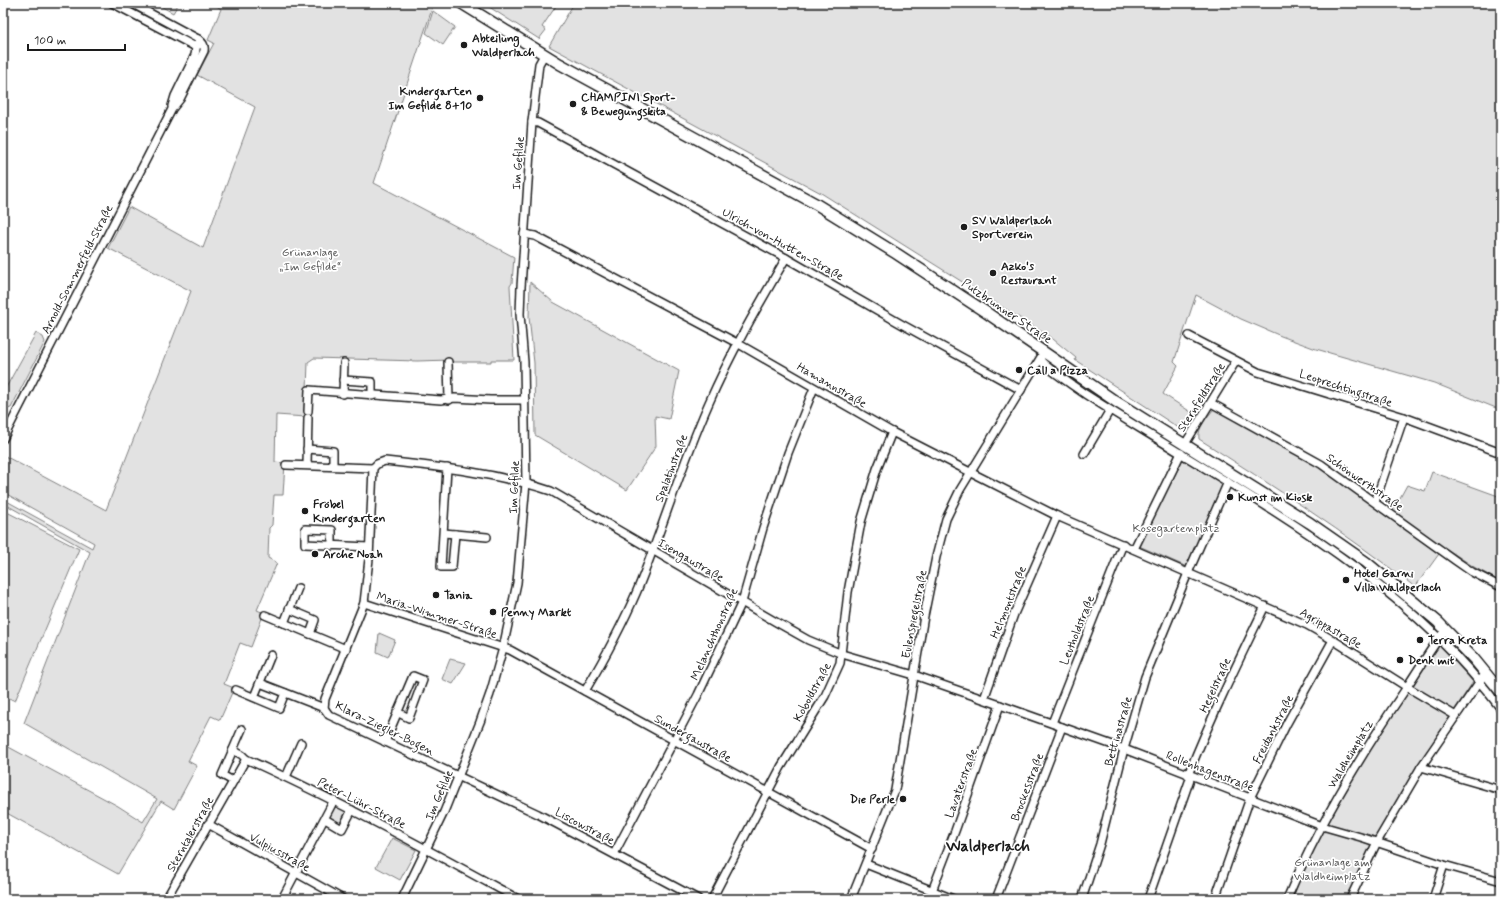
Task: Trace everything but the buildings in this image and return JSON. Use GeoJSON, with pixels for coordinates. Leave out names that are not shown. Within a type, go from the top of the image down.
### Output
{"type":"FeatureCollection","features":[{"type":"Feature","properties":{"kind":"main road","name":"Putzbrunner Straße"},"geometry":{"type":"LineString","coordinates":[[461,3],[544,55],[816,204],[897,254],[1042,356],[1115,401],[1183,448],[1270,496],[1343,545],[1388,579],[1443,633],[1483,678],[1501,692]]}},
{"type":"Feature","properties":{"kind":"street"},"geometry":{"type":"LineString","coordinates":[[112,3],[194,46]]}},
{"type":"Feature","properties":{"kind":"street"},"geometry":{"type":"LineString","coordinates":[[130,3],[198,39]]}},
{"type":"Feature","properties":{"kind":"street","name":"Arnold-Sommerfeld-Straße"},"geometry":{"type":"LineString","coordinates":[[172,109],[175,96],[195,56],[196,49],[194,46],[199,45],[198,39]]}},
{"type":"Feature","properties":{"kind":"street","name":"Arnold-Sommerfeld-Straße"},"geometry":{"type":"LineString","coordinates":[[3,439],[172,109],[180,99],[204,51],[205,47],[203,43],[198,39]]}},
{"type":"Feature","properties":{"kind":"street","name":"Im Gefilde"},"geometry":{"type":"LineString","coordinates":[[402,899],[427,849],[459,776],[490,694],[512,613],[518,577],[526,483],[525,400],[520,314],[524,234],[532,122],[539,64],[544,55]]}},
{"type":"Feature","properties":{"kind":"street","name":"Ulrich-von-Hutten-Straße"},"geometry":{"type":"LineString","coordinates":[[532,122],[545,126],[786,258],[903,326],[1021,390]]}},
{"type":"Feature","properties":{"kind":"street","name":"Hamannstraße"},"geometry":{"type":"LineString","coordinates":[[524,234],[535,236],[737,343],[892,432],[1057,516],[1134,549]]}},
{"type":"Feature","properties":{"kind":"street","name":"Spalatinstraße"},"geometry":{"type":"LineString","coordinates":[[585,691],[631,606],[653,550],[683,465],[708,403],[737,343],[786,258]]}},
{"type":"Feature","properties":{"kind":"street","name":"Leoprechtingstraße"},"geometry":{"type":"LineString","coordinates":[[1189,336],[1258,372],[1404,417],[1501,452]]}},
{"type":"Feature","properties":{"kind":"street","name":"Eulenspiegelstraße"},"geometry":{"type":"LineString","coordinates":[[851,899],[895,790],[914,675],[936,558],[946,519],[970,472],[1042,356]]}},
{"type":"Feature","properties":{"kind":"street","name":"Putzbrunner Straße"},"geometry":{"type":"LineString","coordinates":[[1042,356],[1046,367],[1064,380],[1110,410],[1183,448],[1228,482],[1295,524],[1443,633]]}},
{"type":"Feature","properties":{"kind":"street","name":"Sternfeldstraße"},"geometry":{"type":"LineString","coordinates":[[1183,448],[1236,361]]}},
{"type":"Feature","properties":{"kind":"street"},"geometry":{"type":"LineString","coordinates":[[448,362],[449,400]]}},
{"type":"Feature","properties":{"kind":"street"},"geometry":{"type":"LineString","coordinates":[[343,394],[344,363]]}},
{"type":"Feature","properties":{"kind":"street"},"geometry":{"type":"LineString","coordinates":[[343,380],[372,382],[372,396]]}},
{"type":"Feature","properties":{"kind":"street","name":"Melanchthonstraße"},"geometry":{"type":"LineString","coordinates":[[614,854],[675,740],[742,602],[788,453],[814,388]]}},
{"type":"Feature","properties":{"kind":"street"},"geometry":{"type":"LineString","coordinates":[[307,465],[309,390],[343,394],[449,400],[455,398],[525,400]]}},
{"type":"Feature","properties":{"kind":"street","name":"Schönwerthstraße"},"geometry":{"type":"LineString","coordinates":[[1211,403],[1321,464],[1472,572],[1501,587]]}},
{"type":"Feature","properties":{"kind":"street"},"geometry":{"type":"LineString","coordinates":[[1084,454],[1110,410]]}},
{"type":"Feature","properties":{"kind":"street"},"geometry":{"type":"LineString","coordinates":[[1375,502],[1404,417]]}},
{"type":"Feature","properties":{"kind":"street","name":"Koboldstraße"},"geometry":{"type":"LineString","coordinates":[[712,899],[780,767],[825,696],[840,663],[848,592],[861,522],[877,469],[892,432]]}},
{"type":"Feature","properties":{"kind":"street"},"geometry":{"type":"LineString","coordinates":[[1183,448],[1134,549],[1188,573],[1228,482]]}},
{"type":"Feature","properties":{"kind":"street"},"geometry":{"type":"LineString","coordinates":[[307,449],[333,451],[333,466]]}},
{"type":"Feature","properties":{"kind":"street"},"geometry":{"type":"LineString","coordinates":[[286,464],[373,468],[376,464],[385,461],[447,468],[441,567],[452,568],[455,534]]}},
{"type":"Feature","properties":{"kind":"street","name":"Klara-Ziegler-Bogen"},"geometry":{"type":"LineString","coordinates":[[324,708],[325,699],[364,603],[369,547],[373,468]]}},
{"type":"Feature","properties":{"kind":"street","name":"Isengaustraße"},"geometry":{"type":"LineString","coordinates":[[447,468],[526,483],[551,491],[808,640],[842,654],[914,675]]}},
{"type":"Feature","properties":{"kind":"street","name":"Helmontstraße"},"geometry":{"type":"LineString","coordinates":[[984,699],[1014,614],[1057,516]]}},
{"type":"Feature","properties":{"kind":"street"},"geometry":{"type":"LineString","coordinates":[[444,533],[487,538]]}},
{"type":"Feature","properties":{"kind":"street","name":"Leutholdstraße"},"geometry":{"type":"LineString","coordinates":[[1052,723],[1123,544]]}},
{"type":"Feature","properties":{"kind":"street"},"geometry":{"type":"LineString","coordinates":[[332,546],[369,547]]}},
{"type":"Feature","properties":{"kind":"street","name":"Agrippastraße"},"geometry":{"type":"LineString","coordinates":[[1188,573],[1307,625],[1456,716]]}},
{"type":"Feature","properties":{"kind":"street","name":"Bettinastraße"},"geometry":{"type":"LineString","coordinates":[[1082,899],[1100,844],[1124,749],[1145,677],[1188,573]]}},
{"type":"Feature","properties":{"kind":"street"},"geometry":{"type":"LineString","coordinates":[[284,623],[298,588]]}},
{"type":"Feature","properties":{"kind":"street","name":"Maria-Wimmer-Straße"},"geometry":{"type":"LineString","coordinates":[[364,603],[503,648]]}},
{"type":"Feature","properties":{"kind":"street","name":"Hegelstraße"},"geometry":{"type":"LineString","coordinates":[[1148,899],[1189,775],[1204,736],[1265,606]]}},
{"type":"Feature","properties":{"kind":"street"},"geometry":{"type":"LineString","coordinates":[[289,609],[315,620],[310,634]]}},
{"type":"Feature","properties":{"kind":"street"},"geometry":{"type":"LineString","coordinates":[[265,615],[346,649]]}},
{"type":"Feature","properties":{"kind":"street","name":"Waldheimplatz"},"geometry":{"type":"LineString","coordinates":[[1287,899],[1322,826],[1371,739],[1443,633]]}},
{"type":"Feature","properties":{"kind":"street","name":"Freidankstraße"},"geometry":{"type":"LineString","coordinates":[[1215,899],[1250,798],[1287,723],[1333,640]]}},
{"type":"Feature","properties":{"kind":"street","name":"Sundergaustraße"},"geometry":{"type":"LineString","coordinates":[[503,648],[510,650],[872,849]]}},
{"type":"Feature","properties":{"kind":"street"},"geometry":{"type":"LineString","coordinates":[[254,697],[271,656]]}},
{"type":"Feature","properties":{"kind":"street","name":"Rollenhagenstraße"},"geometry":{"type":"LineString","coordinates":[[914,675],[1124,749],[1322,826],[1377,842],[1444,865],[1501,881]]}},
{"type":"Feature","properties":{"kind":"street"},"geometry":{"type":"LineString","coordinates":[[385,742],[397,712],[413,676],[423,680],[409,718],[397,712]]}},
{"type":"Feature","properties":{"kind":"street"},"geometry":{"type":"LineString","coordinates":[[1350,899],[1377,842],[1421,767],[1483,678]]}},
{"type":"Feature","properties":{"kind":"street","name":"Putzbrunner Straße"},"geometry":{"type":"LineString","coordinates":[[1483,678],[1501,709]]}},
{"type":"Feature","properties":{"kind":"street","name":"Klara-Ziegler-Bogen"},"geometry":{"type":"LineString","coordinates":[[260,683],[324,708],[329,715],[459,776]]}},
{"type":"Feature","properties":{"kind":"street"},"geometry":{"type":"LineString","coordinates":[[236,690],[279,708],[285,693]]}},
{"type":"Feature","properties":{"kind":"street","name":"Lavaterstraße"},"geometry":{"type":"LineString","coordinates":[[932,891],[1000,705]]}},
{"type":"Feature","properties":{"kind":"street","name":"Brockesstraße"},"geometry":{"type":"LineString","coordinates":[[996,899],[1062,727]]}},
{"type":"Feature","properties":{"kind":"street"},"geometry":{"type":"LineString","coordinates":[[233,781],[222,774],[242,729]]}},
{"type":"Feature","properties":{"kind":"street"},"geometry":{"type":"LineString","coordinates":[[286,777],[301,742]]}},
{"type":"Feature","properties":{"kind":"street"},"geometry":{"type":"LineString","coordinates":[[233,750],[246,759]]}},
{"type":"Feature","properties":{"kind":"street","name":"Peter-Lühr-Straße"},"geometry":{"type":"LineString","coordinates":[[246,759],[334,800],[518,899]]}},
{"type":"Feature","properties":{"kind":"street","name":"Sterntalerstraße"},"geometry":{"type":"LineString","coordinates":[[168,898],[208,824],[246,759]]}},
{"type":"Feature","properties":{"kind":"street"},"geometry":{"type":"LineString","coordinates":[[1421,767],[1501,790]]}},
{"type":"Feature","properties":{"kind":"street","name":"Liscowstraße"},"geometry":{"type":"LineString","coordinates":[[459,776],[538,814],[698,899]]}},
{"type":"Feature","properties":{"kind":"street"},"geometry":{"type":"LineString","coordinates":[[282,899],[334,800]]}},
{"type":"Feature","properties":{"kind":"street"},"geometry":{"type":"LineString","coordinates":[[325,819],[342,829],[352,810]]}},
{"type":"Feature","properties":{"kind":"street","name":"Vulpiusstraße"},"geometry":{"type":"LineString","coordinates":[[208,824],[343,899]]}},
{"type":"Feature","properties":{"kind":"street"},"geometry":{"type":"LineString","coordinates":[[866,864],[954,899]]}},
{"type":"Feature","properties":{"kind":"street"},"geometry":{"type":"LineString","coordinates":[[1433,899],[1444,865]]}},
{"type":"Feature","properties":{"kind":"green space"},"geometry":{"type":"Polygon","coordinates":[[[155,3],[179,3],[173,13],[155,3]]]}},
{"type":"Feature","properties":{"kind":"green space","name":"Grünanlage „Im Gefilde“"},"geometry":{"type":"Polygon","coordinates":[[[434,3],[374,183],[514,257],[512,283],[510,286],[514,360],[491,360],[491,362],[450,362],[450,360],[417,361],[314,358],[308,362],[306,417],[276,415],[275,462],[285,463],[283,495],[274,495],[272,525],[269,528],[268,558],[277,563],[257,610],[264,613],[251,647],[240,643],[224,684],[234,688],[220,720],[211,716],[188,761],[197,766],[174,809],[161,801],[118,874],[3,811],[3,744],[118,806],[143,822],[157,799],[24,723],[90,552],[3,503],[3,499],[92,548],[94,543],[3,492],[3,455],[106,510],[191,291],[108,248],[129,207],[203,248],[255,107],[197,75],[214,43],[208,40],[221,9],[214,4],[434,3]]]}},
{"type":"Feature","properties":{"kind":"green space"},"geometry":{"type":"Polygon","coordinates":[[[483,3],[558,3],[542,27],[546,30],[539,39],[483,3]]]}},
{"type":"Feature","properties":{"kind":"green space"},"geometry":{"type":"Polygon","coordinates":[[[574,3],[1501,3],[1501,410],[1434,383],[1316,349],[1281,336],[1241,319],[1196,295],[1174,362],[1178,366],[1163,394],[1197,416],[1189,429],[1182,430],[1075,360],[1076,358],[1053,339],[821,193],[549,46],[574,3]]]}},
{"type":"Feature","properties":{"kind":"green space"},"geometry":{"type":"Polygon","coordinates":[[[433,11],[455,27],[443,45],[426,33],[433,11]]]}},
{"type":"Feature","properties":{"kind":"green space"},"geometry":{"type":"Polygon","coordinates":[[[530,282],[553,302],[679,371],[669,419],[655,416],[656,446],[627,490],[535,435],[534,363],[529,317],[530,282]]]}},
{"type":"Feature","properties":{"kind":"green space"},"geometry":{"type":"Polygon","coordinates":[[[36,333],[43,337],[45,342],[11,408],[7,409],[3,407],[3,393],[36,333]]]}},
{"type":"Feature","properties":{"kind":"green space"},"geometry":{"type":"Polygon","coordinates":[[[1214,409],[1319,466],[1390,516],[1407,485],[1425,491],[1432,472],[1501,497],[1501,582],[1474,567],[1444,547],[1415,587],[1336,529],[1282,492],[1199,439],[1201,427],[1214,409]]]}},
{"type":"Feature","properties":{"kind":"green space","name":"Kosegartenplatz"},"geometry":{"type":"Polygon","coordinates":[[[1182,459],[1223,483],[1187,567],[1139,546],[1182,459]]]}},
{"type":"Feature","properties":{"kind":"green space"},"geometry":{"type":"Polygon","coordinates":[[[3,510],[79,549],[15,701],[3,695],[3,510]]]}},
{"type":"Feature","properties":{"kind":"green space"},"geometry":{"type":"Polygon","coordinates":[[[379,633],[395,640],[388,657],[377,652],[379,633]]]}},
{"type":"Feature","properties":{"kind":"green space","name":"Grünanlage am Waldheimplatz"},"geometry":{"type":"Polygon","coordinates":[[[1440,645],[1473,682],[1421,760],[1377,835],[1346,899],[1292,899],[1323,831],[1348,785],[1374,741],[1440,645]]]}},
{"type":"Feature","properties":{"kind":"green space"},"geometry":{"type":"Polygon","coordinates":[[[450,659],[466,663],[453,684],[442,679],[450,659]]]}},
{"type":"Feature","properties":{"kind":"green space"},"geometry":{"type":"Polygon","coordinates":[[[337,806],[346,811],[340,823],[334,821],[330,817],[332,811],[337,806]]]}},
{"type":"Feature","properties":{"kind":"green space"},"geometry":{"type":"Polygon","coordinates":[[[392,838],[416,850],[400,880],[376,867],[392,838]]]}},
{"type":"Feature","properties":{"kind":"place","name":"Abteilung Waldperlach"},"geometry":{"type":"Point","coordinates":[464,45]}},
{"type":"Feature","properties":{"kind":"place","name":"Kindergarten Im Gefilde 8+10"},"geometry":{"type":"Point","coordinates":[480,98]}},
{"type":"Feature","properties":{"kind":"place","name":"CHAMPINI Sport- & Bewegungskita"},"geometry":{"type":"Point","coordinates":[573,104]}},
{"type":"Feature","properties":{"kind":"place","name":"SV Waldperlach Sportverein"},"geometry":{"type":"Point","coordinates":[964,227]}},
{"type":"Feature","properties":{"kind":"place","name":"Azko's Restaurant"},"geometry":{"type":"Point","coordinates":[993,273]}},
{"type":"Feature","properties":{"kind":"place","name":"Call a Pizza"},"geometry":{"type":"Point","coordinates":[1019,370]}},
{"type":"Feature","properties":{"kind":"place","name":"Kunst im Kiosk"},"geometry":{"type":"Point","coordinates":[1230,497]}},
{"type":"Feature","properties":{"kind":"place","name":"Fröbel Kindergarten"},"geometry":{"type":"Point","coordinates":[305,511]}},
{"type":"Feature","properties":{"kind":"place","name":"Arche Noah"},"geometry":{"type":"Point","coordinates":[315,554]}},
{"type":"Feature","properties":{"kind":"place","name":"Hotel Garni Villa Waldperlach"},"geometry":{"type":"Point","coordinates":[1346,580]}},
{"type":"Feature","properties":{"kind":"place","name":"Tania"},"geometry":{"type":"Point","coordinates":[436,595]}},
{"type":"Feature","properties":{"kind":"place","name":"Penny Markt"},"geometry":{"type":"Point","coordinates":[493,612]}},
{"type":"Feature","properties":{"kind":"place","name":"Terra Kreta"},"geometry":{"type":"Point","coordinates":[1420,640]}},
{"type":"Feature","properties":{"kind":"place","name":"Denk mit"},"geometry":{"type":"Point","coordinates":[1400,660]}},
{"type":"Feature","properties":{"kind":"place","name":"Die Perle"},"geometry":{"type":"Point","coordinates":[903,799]}},
{"type":"Feature","properties":{"kind":"district","name":"Waldperlach"},"geometry":{"type":"Point","coordinates":[988,845]}}]}
